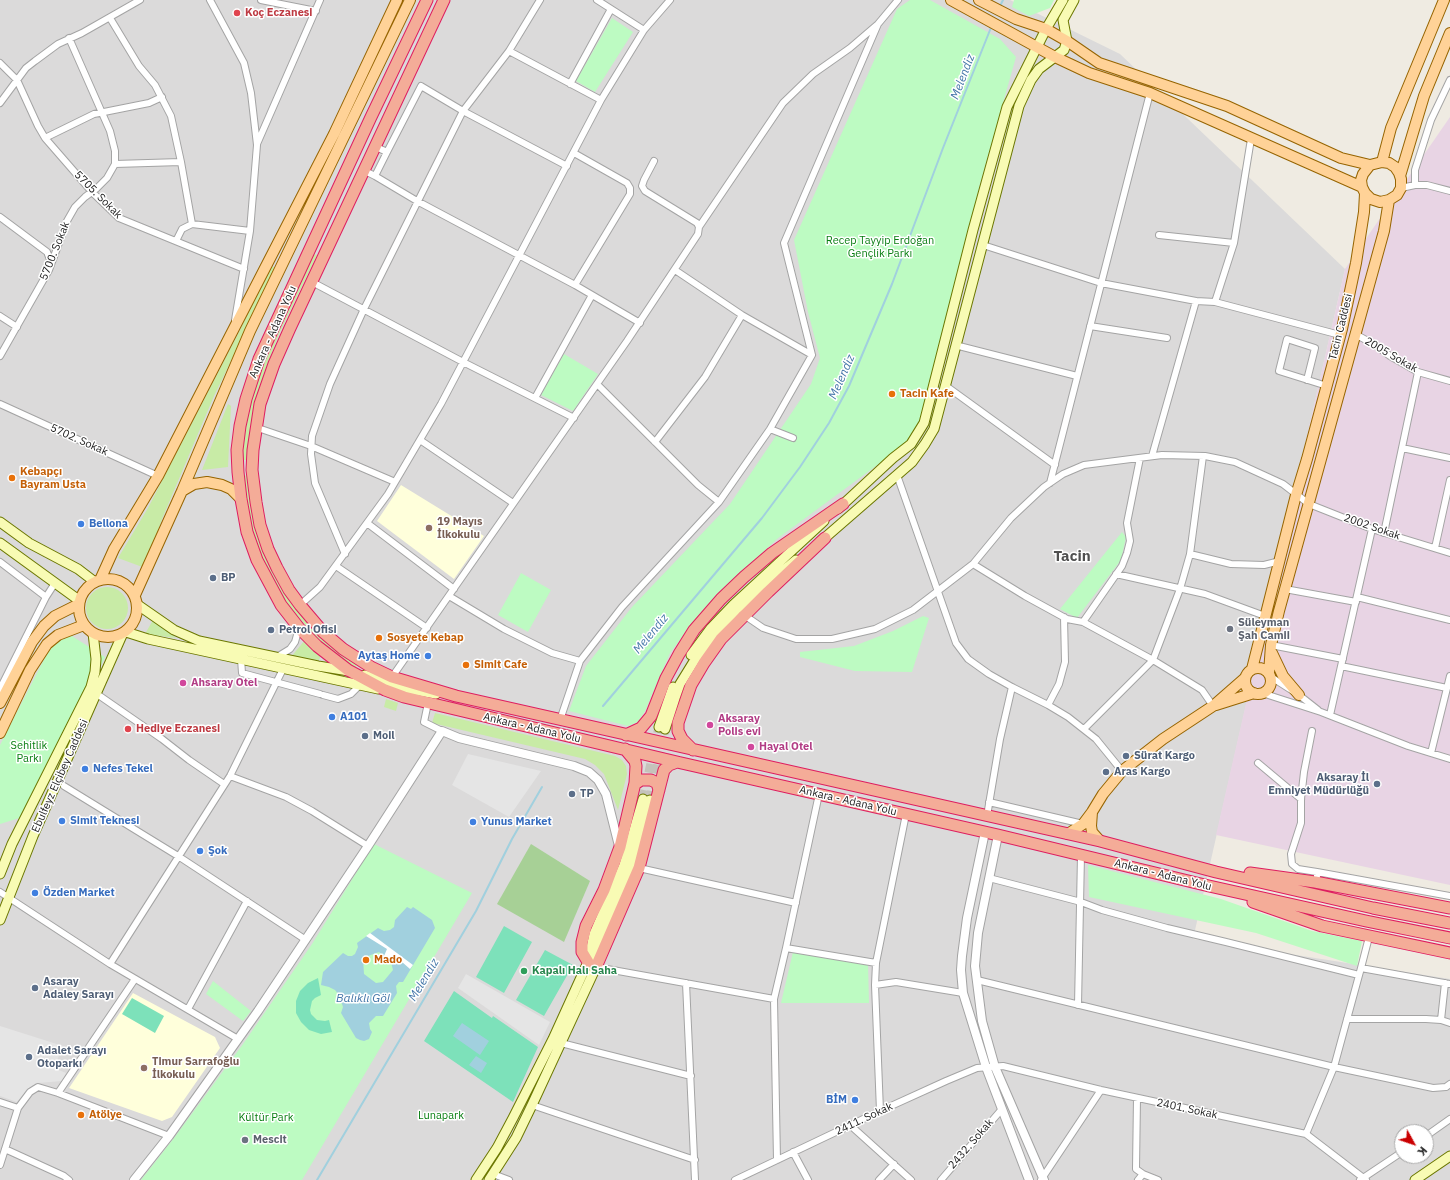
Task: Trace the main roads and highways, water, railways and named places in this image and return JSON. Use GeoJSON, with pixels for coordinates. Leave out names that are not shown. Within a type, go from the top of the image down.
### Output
{"type":"FeatureCollection","features":[{"type":"Feature","properties":{"kind":"highway","name":"Ankara - Adana Yolu"},"geometry":{"type":"LineString","coordinates":[[427,0],[277,320],[253,377],[240,426],[237,450],[240,499],[247,532],[257,560],[276,596],[299,628],[326,654],[348,670],[385,690],[404,697],[677,762],[998,835],[1209,886],[1450,938]]}},
{"type":"Feature","properties":{"kind":"highway","name":"Ankara - Adana Yolu"},"geometry":{"type":"LineString","coordinates":[[444,0],[374,146],[274,364],[260,404],[255,427],[252,470],[260,526],[276,568],[300,605],[324,632],[344,649],[371,667],[392,678],[456,696],[1100,841],[1216,872],[1373,908],[1450,923]]}},
{"type":"Feature","properties":{"kind":"highway"},"geometry":{"type":"LineString","coordinates":[[626,735],[641,728],[652,716],[666,678],[679,654],[694,630],[721,599],[744,577],[772,554],[843,504]]}},
{"type":"Feature","properties":{"kind":"highway"},"geometry":{"type":"LineString","coordinates":[[693,750],[682,739],[678,731],[678,723],[692,685],[704,662],[721,639],[744,615],[825,538]]}},
{"type":"Feature","properties":{"kind":"highway"},"geometry":{"type":"LineString","coordinates":[[624,749],[635,761],[635,784],[620,847],[604,890],[586,926],[582,942],[582,952],[592,964],[639,868],[664,770],[669,765],[677,762]]}},
{"type":"Feature","properties":{"kind":"highway"},"geometry":{"type":"LineString","coordinates":[[635,784],[641,780],[652,780],[657,783],[659,790]]}},
{"type":"Feature","properties":{"kind":"highway"},"geometry":{"type":"LineString","coordinates":[[1216,872],[1316,877],[1450,908]]}},
{"type":"Feature","properties":{"kind":"highway"},"geometry":{"type":"LineString","coordinates":[[1209,886],[1322,926],[1450,953]]}},
{"type":"Feature","properties":{"kind":"main road"},"geometry":{"type":"LineString","coordinates":[[397,0],[334,134],[158,476],[114,549],[97,581],[85,590],[80,602],[80,613],[84,625],[94,633],[105,637],[118,636],[125,632],[135,620],[138,612],[137,600],[250,331],[410,0]]}},
{"type":"Feature","properties":{"kind":"main road"},"geometry":{"type":"LineString","coordinates":[[951,0],[1055,57],[1089,72],[1150,93],[1363,190],[1371,199],[1380,202],[1389,200],[1397,195],[1401,188],[1400,176],[1424,96],[1450,33]]}},
{"type":"Feature","properties":{"kind":"main road"},"geometry":{"type":"LineString","coordinates":[[1062,0],[1007,107],[971,237],[924,423],[911,444],[893,458],[733,605],[711,628],[692,653],[675,681],[669,696],[662,728],[680,684],[696,658],[715,633],[738,609],[777,575],[825,538],[912,462],[934,429],[1019,106],[1031,80],[1039,69],[1064,50],[1067,40],[1064,20],[1074,0]]}},
{"type":"Feature","properties":{"kind":"main road"},"geometry":{"type":"LineString","coordinates":[[1382,162],[1391,128],[1444,0]]}},
{"type":"Feature","properties":{"kind":"main road"},"geometry":{"type":"LineString","coordinates":[[983,2],[1016,19],[1046,29],[1067,40],[1099,63],[1227,106],[1341,158],[1370,164],[1382,162],[1389,163],[1395,167],[1400,176]]}},
{"type":"Feature","properties":{"kind":"main road","name":"Tacin Caddesi"},"geometry":{"type":"LineString","coordinates":[[1252,669],[1296,495],[1340,335],[1356,263],[1364,212],[1362,174],[1370,164]]}},
{"type":"Feature","properties":{"kind":"main road","name":"Tacin Caddesi"},"geometry":{"type":"LineString","coordinates":[[1270,675],[1271,648],[1285,589],[1384,230],[1389,200]]}},
{"type":"Feature","properties":{"kind":"main road"},"geometry":{"type":"LineString","coordinates":[[182,491],[194,484],[207,482],[222,484],[240,499]]}},
{"type":"Feature","properties":{"kind":"main road"},"geometry":{"type":"LineString","coordinates":[[0,522],[29,543],[78,569],[97,581],[112,578],[123,582],[128,586],[137,600],[174,630],[199,641],[276,658],[348,670],[403,688],[433,694],[456,696]]}},
{"type":"Feature","properties":{"kind":"main road"},"geometry":{"type":"LineString","coordinates":[[0,543],[80,602]]}},
{"type":"Feature","properties":{"kind":"main road"},"geometry":{"type":"LineString","coordinates":[[0,703],[32,642],[44,626],[55,616],[80,602]]}},
{"type":"Feature","properties":{"kind":"main road"},"geometry":{"type":"LineString","coordinates":[[0,733],[30,670],[47,644],[58,635],[84,625]]}},
{"type":"Feature","properties":{"kind":"main road"},"geometry":{"type":"LineString","coordinates":[[125,632],[148,639],[385,690]]}},
{"type":"Feature","properties":{"kind":"main road","name":"Ebulfeyz Elçibey Caddesi"},"geometry":{"type":"LineString","coordinates":[[0,920],[33,836],[125,632]]}},
{"type":"Feature","properties":{"kind":"main road","name":"Ebulfeyz Elçibey Caddesi"},"geometry":{"type":"LineString","coordinates":[[0,874],[12,844],[90,687],[95,672],[96,660],[94,633]]}},
{"type":"Feature","properties":{"kind":"main road"},"geometry":{"type":"LineString","coordinates":[[1271,648],[1283,676],[1299,694]]}},
{"type":"Feature","properties":{"kind":"main road"},"geometry":{"type":"LineString","coordinates":[[1068,834],[1083,824],[1102,794],[1122,771],[1163,739],[1212,706],[1245,678],[1249,671],[1260,668],[1267,671],[1270,675],[1270,685],[1266,691],[1212,706]]}},
{"type":"Feature","properties":{"kind":"main road"},"geometry":{"type":"LineString","coordinates":[[1245,678],[1246,685],[1251,691],[1258,693]]}},
{"type":"Feature","properties":{"kind":"main road"},"geometry":{"type":"LineString","coordinates":[[491,1177],[516,1138],[561,1042],[592,964],[594,934],[624,865],[646,800]]}},
{"type":"Feature","properties":{"kind":"main road"},"geometry":{"type":"LineString","coordinates":[[1092,812],[1092,832],[1100,841]]}},
{"type":"Feature","properties":{"kind":"main road"},"geometry":{"type":"LineString","coordinates":[[476,1180],[497,1148],[592,964]]}},
{"type":"Feature","properties":{"kind":"main road"},"geometry":{"type":"LineString","coordinates":[[1415,1180],[1450,1156]]}},
{"type":"Feature","properties":{"kind":"water","name":"Balıklı Göl"},"geometry":{"type":"Polygon","coordinates":[[[407,907],[411,909],[413,907],[432,920],[435,928],[403,982],[399,982],[396,986],[397,993],[383,1016],[376,1016],[369,1023],[372,1032],[369,1039],[364,1041],[360,1040],[356,1038],[341,1013],[343,1007],[339,995],[335,990],[321,985],[323,972],[343,953],[348,956],[355,954],[358,947],[357,943],[378,928],[384,931],[390,930],[394,927],[395,920],[407,907]],[[379,952],[365,957],[363,959],[364,974],[376,983],[383,982],[393,970],[391,962],[379,952]]]}},
{"type":"Feature","properties":{"kind":"water"},"geometry":{"type":"Polygon","coordinates":[[[462,1023],[489,1041],[480,1055],[453,1036],[462,1023]]]}},
{"type":"Feature","properties":{"kind":"water"},"geometry":{"type":"Polygon","coordinates":[[[476,1056],[487,1063],[481,1073],[469,1065],[476,1056]]]}},
{"type":"Feature","properties":{"kind":"waterway","name":"Melendiz"},"geometry":{"type":"LineString","coordinates":[[1000,6],[1003,0]]}},
{"type":"Feature","properties":{"kind":"waterway","name":"Melendiz"},"geometry":{"type":"LineString","coordinates":[[603,706],[762,518],[800,467],[829,423],[849,386],[892,284],[943,148],[992,25]]}},
{"type":"Feature","properties":{"kind":"waterway","name":"Melendiz"},"geometry":{"type":"LineString","coordinates":[[317,1180],[476,911],[512,839],[542,787]]}},
{"type":"Feature","properties":{"kind":"tunnel"},"geometry":{"type":"LineString","coordinates":[[643,799],[659,727]]}},
{"type":"Feature","properties":{"kind":"tunnel"},"geometry":{"type":"LineString","coordinates":[[650,800],[665,729]]}},
{"type":"Feature","properties":{"kind":"place","name":"Koç Eczanesi"},"geometry":{"type":"Point","coordinates":[237,13]}},
{"type":"Feature","properties":{"kind":"place","name":"Tacin Kafe"},"geometry":{"type":"Point","coordinates":[892,394]}},
{"type":"Feature","properties":{"kind":"place","name":"Kebapçı Bayram Usta"},"geometry":{"type":"Point","coordinates":[12,478]}},
{"type":"Feature","properties":{"kind":"place","name":"Bellona"},"geometry":{"type":"Point","coordinates":[81,524]}},
{"type":"Feature","properties":{"kind":"place","name":"19 Mayıs İlkokulu"},"geometry":{"type":"Point","coordinates":[429,528]}},
{"type":"Feature","properties":{"kind":"place","name":"BP"},"geometry":{"type":"Point","coordinates":[213,578]}},
{"type":"Feature","properties":{"kind":"place","name":"Süleyman Şah Camii"},"geometry":{"type":"Point","coordinates":[1230,629]}},
{"type":"Feature","properties":{"kind":"place","name":"Petrol Ofisi"},"geometry":{"type":"Point","coordinates":[271,630]}},
{"type":"Feature","properties":{"kind":"place","name":"Sosyete Kebap"},"geometry":{"type":"Point","coordinates":[379,638]}},
{"type":"Feature","properties":{"kind":"place","name":"Aytaş Home"},"geometry":{"type":"Point","coordinates":[428,656]}},
{"type":"Feature","properties":{"kind":"place","name":"Simit Cafe"},"geometry":{"type":"Point","coordinates":[466,665]}},
{"type":"Feature","properties":{"kind":"place","name":"Ahsaray Otel"},"geometry":{"type":"Point","coordinates":[183,683]}},
{"type":"Feature","properties":{"kind":"place","name":"A101"},"geometry":{"type":"Point","coordinates":[332,717]}},
{"type":"Feature","properties":{"kind":"place","name":"Aksaray Polis evi"},"geometry":{"type":"Point","coordinates":[710,725]}},
{"type":"Feature","properties":{"kind":"place","name":"Hediye Eczanesi"},"geometry":{"type":"Point","coordinates":[128,729]}},
{"type":"Feature","properties":{"kind":"place","name":"Moil"},"geometry":{"type":"Point","coordinates":[365,736]}},
{"type":"Feature","properties":{"kind":"place","name":"Hayal Otel"},"geometry":{"type":"Point","coordinates":[751,747]}},
{"type":"Feature","properties":{"kind":"place","name":"Sürat Kargo"},"geometry":{"type":"Point","coordinates":[1126,756]}},
{"type":"Feature","properties":{"kind":"place","name":"Nefes Tekel"},"geometry":{"type":"Point","coordinates":[85,769]}},
{"type":"Feature","properties":{"kind":"place","name":"Aras Kargo"},"geometry":{"type":"Point","coordinates":[1106,772]}},
{"type":"Feature","properties":{"kind":"place","name":"Aksaray İl Emniyet Müdürlüğü"},"geometry":{"type":"Point","coordinates":[1377,784]}},
{"type":"Feature","properties":{"kind":"place","name":"TP"},"geometry":{"type":"Point","coordinates":[572,794]}},
{"type":"Feature","properties":{"kind":"place","name":"Simit Teknesi"},"geometry":{"type":"Point","coordinates":[62,821]}},
{"type":"Feature","properties":{"kind":"place","name":"Yunus Market"},"geometry":{"type":"Point","coordinates":[473,822]}},
{"type":"Feature","properties":{"kind":"place","name":"Şok"},"geometry":{"type":"Point","coordinates":[200,851]}},
{"type":"Feature","properties":{"kind":"place","name":"Özden Market"},"geometry":{"type":"Point","coordinates":[35,893]}},
{"type":"Feature","properties":{"kind":"place","name":"Mado"},"geometry":{"type":"Point","coordinates":[366,960]}},
{"type":"Feature","properties":{"kind":"place","name":"Kapalı Halı Saha"},"geometry":{"type":"Point","coordinates":[524,971]}},
{"type":"Feature","properties":{"kind":"place","name":"Asaray Adaley Sarayı"},"geometry":{"type":"Point","coordinates":[35,988]}},
{"type":"Feature","properties":{"kind":"place","name":"Adalet Sarayı Otoparkı"},"geometry":{"type":"Point","coordinates":[29,1057]}},
{"type":"Feature","properties":{"kind":"place","name":"Timur Sarrafoğlu İlkokulu"},"geometry":{"type":"Point","coordinates":[144,1068]}},
{"type":"Feature","properties":{"kind":"place","name":"BİM"},"geometry":{"type":"Point","coordinates":[855,1100]}},
{"type":"Feature","properties":{"kind":"place","name":"Atölye"},"geometry":{"type":"Point","coordinates":[81,1115]}},
{"type":"Feature","properties":{"kind":"place","name":"Mescit"},"geometry":{"type":"Point","coordinates":[245,1140]}},
{"type":"Feature","properties":{"kind":"district","name":"Tacin"},"geometry":{"type":"Point","coordinates":[1072,557]}},
{"type":"Feature","properties":{"kind":"park label","name":"Recep Tayyip Erdoğan Gençlik Parkı"},"geometry":{"type":"Point","coordinates":[880,247]}},
{"type":"Feature","properties":{"kind":"park label","name":"Sehitlik Parkı"},"geometry":{"type":"Point","coordinates":[29,752]}},
{"type":"Feature","properties":{"kind":"park label","name":"Lunapark"},"geometry":{"type":"Point","coordinates":[441,1116]}},
{"type":"Feature","properties":{"kind":"park label","name":"Kültür Park"},"geometry":{"type":"Point","coordinates":[266,1118]}}]}
